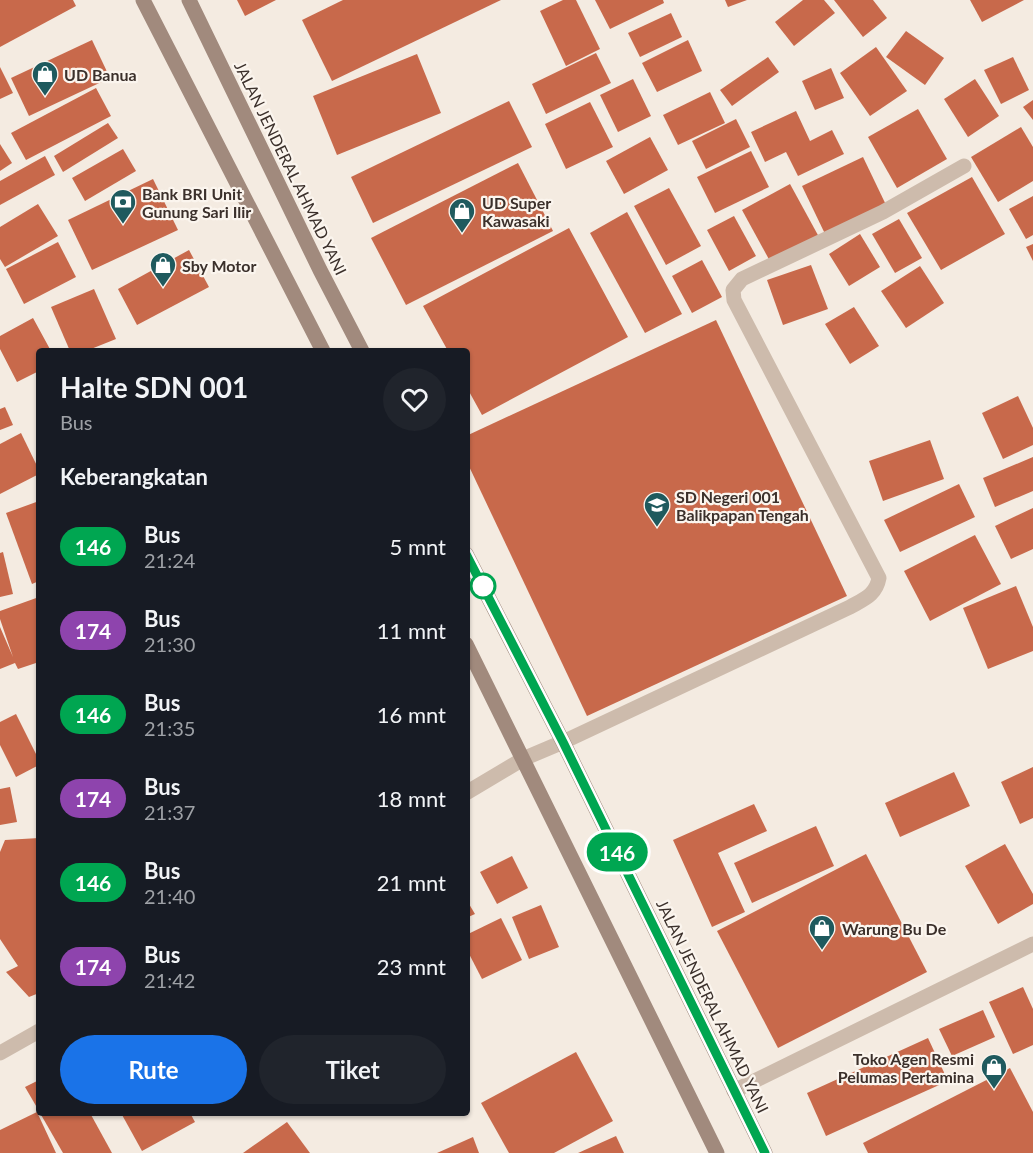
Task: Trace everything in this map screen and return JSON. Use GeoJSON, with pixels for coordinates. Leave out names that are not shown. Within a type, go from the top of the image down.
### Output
{"type":"FeatureCollection","features":[{"type":"Feature","properties":{"kind":"main road"},"geometry":{"type":"LineString","coordinates":[[143,0],[321,348]]}},
{"type":"Feature","properties":{"kind":"main road","name":"JALAN JENDERAL AHMAD YANI"},"geometry":{"type":"LineString","coordinates":[[189,0],[320,270],[360,348]]}},
{"type":"Feature","properties":{"kind":"main road","name":"JALAN JENDERAL AHMAD YANI"},"geometry":{"type":"LineString","coordinates":[[470,562],[563,742],[765,1153]]}},
{"type":"Feature","properties":{"kind":"main road"},"geometry":{"type":"LineString","coordinates":[[470,652],[717,1153]]}},
{"type":"Feature","properties":{"kind":"street"},"geometry":{"type":"LineString","coordinates":[[470,791],[523,759],[850,607],[873,594],[878,587],[879,578],[734,300],[733,290],[742,279],[883,212],[964,166]]}},
{"type":"Feature","properties":{"kind":"street"},"geometry":{"type":"LineString","coordinates":[[735,1091],[1033,944]]}},
{"type":"Feature","properties":{"kind":"street"},"geometry":{"type":"LineString","coordinates":[[0,1053],[36,1033]]}},
{"type":"Feature","properties":{"kind":"building"},"geometry":{"type":"Polygon","coordinates":[[[0,0],[73,0],[76,6],[0,47],[0,0]]]}},
{"type":"Feature","properties":{"kind":"building"},"geometry":{"type":"Polygon","coordinates":[[[237,0],[276,0],[245,16],[237,0]]]}},
{"type":"Feature","properties":{"kind":"building"},"geometry":{"type":"Polygon","coordinates":[[[343,0],[501,0],[332,81],[302,20],[343,0]]]}},
{"type":"Feature","properties":{"kind":"building"},"geometry":{"type":"Polygon","coordinates":[[[563,0],[576,0],[600,49],[566,66],[540,11],[563,0]]]}},
{"type":"Feature","properties":{"kind":"building"},"geometry":{"type":"Polygon","coordinates":[[[595,0],[663,0],[664,3],[610,29],[595,0]]]}},
{"type":"Feature","properties":{"kind":"building"},"geometry":{"type":"Polygon","coordinates":[[[725,0],[747,0],[728,7],[725,0]]]}},
{"type":"Feature","properties":{"kind":"building"},"geometry":{"type":"Polygon","coordinates":[[[803,0],[824,0],[835,13],[794,46],[775,22],[803,0]]]}},
{"type":"Feature","properties":{"kind":"building"},"geometry":{"type":"Polygon","coordinates":[[[834,0],[873,0],[887,18],[863,37],[834,0]]]}},
{"type":"Feature","properties":{"kind":"building"},"geometry":{"type":"Polygon","coordinates":[[[970,0],[1024,0],[982,22],[970,0]]]}},
{"type":"Feature","properties":{"kind":"building"},"geometry":{"type":"Polygon","coordinates":[[[671,13],[682,37],[640,57],[628,33],[671,13]]]}},
{"type":"Feature","properties":{"kind":"building"},"geometry":{"type":"Polygon","coordinates":[[[906,31],[944,58],[925,85],[886,57],[906,31]]]}},
{"type":"Feature","properties":{"kind":"building","name":"UD Banua"},"geometry":{"type":"Polygon","coordinates":[[[92,40],[110,78],[29,116],[11,78],[92,40]]]}},
{"type":"Feature","properties":{"kind":"building"},"geometry":{"type":"Polygon","coordinates":[[[688,40],[702,71],[657,92],[642,63],[688,40]]]}},
{"type":"Feature","properties":{"kind":"building"},"geometry":{"type":"Polygon","coordinates":[[[876,47],[907,91],[870,116],[840,73],[876,47]]]}},
{"type":"Feature","properties":{"kind":"building"},"geometry":{"type":"Polygon","coordinates":[[[596,53],[611,83],[546,114],[532,84],[596,53]]]}},
{"type":"Feature","properties":{"kind":"building"},"geometry":{"type":"Polygon","coordinates":[[[417,54],[441,113],[337,155],[313,96],[417,54]]]}},
{"type":"Feature","properties":{"kind":"building"},"geometry":{"type":"Polygon","coordinates":[[[768,57],[779,72],[732,106],[720,90],[768,57]]]}},
{"type":"Feature","properties":{"kind":"building"},"geometry":{"type":"Polygon","coordinates":[[[1013,57],[1029,90],[1001,104],[984,70],[1013,57]]]}},
{"type":"Feature","properties":{"kind":"building"},"geometry":{"type":"Polygon","coordinates":[[[0,67],[13,93],[0,99],[0,67]]]}},
{"type":"Feature","properties":{"kind":"building"},"geometry":{"type":"Polygon","coordinates":[[[831,68],[844,98],[815,110],[802,81],[831,68]]]}},
{"type":"Feature","properties":{"kind":"building"},"geometry":{"type":"Polygon","coordinates":[[[633,79],[651,116],[618,132],[600,95],[633,79]]]}},
{"type":"Feature","properties":{"kind":"building"},"geometry":{"type":"Polygon","coordinates":[[[975,79],[999,116],[968,137],[944,99],[975,79]]]}},
{"type":"Feature","properties":{"kind":"building"},"geometry":{"type":"Polygon","coordinates":[[[96,88],[111,116],[26,160],[11,133],[96,88]]]}},
{"type":"Feature","properties":{"kind":"building"},"geometry":{"type":"Polygon","coordinates":[[[710,92],[725,123],[678,145],[663,115],[710,92]]]}},
{"type":"Feature","properties":{"kind":"building"},"geometry":{"type":"Polygon","coordinates":[[[1033,100],[1033,120],[1023,107],[1033,100]]]}},
{"type":"Feature","properties":{"kind":"building"},"geometry":{"type":"Polygon","coordinates":[[[509,101],[532,147],[373,223],[351,177],[509,101]]]}},
{"type":"Feature","properties":{"kind":"building"},"geometry":{"type":"Polygon","coordinates":[[[590,102],[613,147],[566,169],[545,124],[590,102]]]}},
{"type":"Feature","properties":{"kind":"building"},"geometry":{"type":"Polygon","coordinates":[[[918,109],[947,159],[897,188],[868,137],[918,109]]]}},
{"type":"Feature","properties":{"kind":"building"},"geometry":{"type":"Polygon","coordinates":[[[796,111],[810,141],[832,130],[844,154],[798,176],[786,152],[765,162],[751,132],[796,111]]]}},
{"type":"Feature","properties":{"kind":"building"},"geometry":{"type":"Polygon","coordinates":[[[736,119],[750,147],[706,169],[692,141],[736,119]]]}},
{"type":"Feature","properties":{"kind":"building"},"geometry":{"type":"Polygon","coordinates":[[[108,123],[118,138],[63,172],[54,156],[108,123]]]}},
{"type":"Feature","properties":{"kind":"building"},"geometry":{"type":"Polygon","coordinates":[[[1021,127],[1033,147],[1033,181],[998,202],[971,157],[1021,127]]]}},
{"type":"Feature","properties":{"kind":"building"},"geometry":{"type":"Polygon","coordinates":[[[650,137],[668,170],[624,194],[606,161],[650,137]]]}},
{"type":"Feature","properties":{"kind":"building"},"geometry":{"type":"Polygon","coordinates":[[[0,144],[12,163],[0,171],[0,144]]]}},
{"type":"Feature","properties":{"kind":"building"},"geometry":{"type":"Polygon","coordinates":[[[123,149],[136,171],[85,201],[72,178],[123,149]]]}},
{"type":"Feature","properties":{"kind":"building"},"geometry":{"type":"Polygon","coordinates":[[[751,151],[769,187],[715,213],[697,177],[751,151]]]}},
{"type":"Feature","properties":{"kind":"building"},"geometry":{"type":"Polygon","coordinates":[[[45,156],[55,175],[0,205],[0,181],[45,156]]]}},
{"type":"Feature","properties":{"kind":"building"},"geometry":{"type":"Polygon","coordinates":[[[863,157],[887,207],[826,236],[802,186],[863,157]]]}},
{"type":"Feature","properties":{"kind":"building","name":"UD Super Kawasaki"},"geometry":{"type":"Polygon","coordinates":[[[518,163],[553,231],[406,305],[371,238],[518,163]]]}},
{"type":"Feature","properties":{"kind":"building"},"geometry":{"type":"Polygon","coordinates":[[[972,177],[1005,234],[941,270],[907,213],[972,177]]]}},
{"type":"Feature","properties":{"kind":"building","name":"Bank BRI Unit Gunung Sari Ilir"},"geometry":{"type":"Polygon","coordinates":[[[153,179],[178,230],[92,270],[68,220],[153,179]]]}},
{"type":"Feature","properties":{"kind":"building"},"geometry":{"type":"Polygon","coordinates":[[[790,184],[819,237],[771,263],[742,210],[790,184]]]}},
{"type":"Feature","properties":{"kind":"building"},"geometry":{"type":"Polygon","coordinates":[[[669,188],[701,246],[666,265],[634,206],[669,188]]]}},
{"type":"Feature","properties":{"kind":"building"},"geometry":{"type":"Polygon","coordinates":[[[1033,196],[1033,235],[1026,239],[1009,209],[1033,196]]]}},
{"type":"Feature","properties":{"kind":"building"},"geometry":{"type":"Polygon","coordinates":[[[38,204],[58,236],[5,267],[0,259],[0,227],[38,204]]]}},
{"type":"Feature","properties":{"kind":"building"},"geometry":{"type":"Polygon","coordinates":[[[627,212],[682,314],[645,333],[590,233],[627,212]]]}},
{"type":"Feature","properties":{"kind":"building"},"geometry":{"type":"Polygon","coordinates":[[[734,216],[756,256],[729,271],[707,230],[734,216]]]}},
{"type":"Feature","properties":{"kind":"building"},"geometry":{"type":"Polygon","coordinates":[[[899,219],[922,258],[895,273],[872,234],[899,219]]]}},
{"type":"Feature","properties":{"kind":"building"},"geometry":{"type":"Polygon","coordinates":[[[569,228],[628,337],[482,415],[470,393],[470,348],[446,348],[423,306],[569,228]]]}},
{"type":"Feature","properties":{"kind":"building"},"geometry":{"type":"Polygon","coordinates":[[[860,234],[880,267],[849,286],[829,254],[860,234]]]}},
{"type":"Feature","properties":{"kind":"building"},"geometry":{"type":"Polygon","coordinates":[[[58,242],[76,277],[24,304],[6,269],[58,242]]]}},
{"type":"Feature","properties":{"kind":"building"},"geometry":{"type":"Polygon","coordinates":[[[1033,244],[1033,261],[1026,247],[1033,244]]]}},
{"type":"Feature","properties":{"kind":"building","name":"Sby Motor"},"geometry":{"type":"Polygon","coordinates":[[[189,250],[209,287],[137,325],[118,289],[189,250]]]}},
{"type":"Feature","properties":{"kind":"building"},"geometry":{"type":"Polygon","coordinates":[[[702,260],[722,297],[692,313],[672,276],[702,260]]]}},
{"type":"Feature","properties":{"kind":"building"},"geometry":{"type":"Polygon","coordinates":[[[811,265],[828,309],[783,325],[767,280],[811,265]]]}},
{"type":"Feature","properties":{"kind":"building"},"geometry":{"type":"Polygon","coordinates":[[[920,266],[944,303],[906,328],[881,291],[920,266]]]}},
{"type":"Feature","properties":{"kind":"building"},"geometry":{"type":"Polygon","coordinates":[[[94,289],[116,339],[94,348],[69,348],[51,307],[94,289]]]}},
{"type":"Feature","properties":{"kind":"building"},"geometry":{"type":"Polygon","coordinates":[[[854,307],[879,346],[850,364],[825,324],[854,307]]]}},
{"type":"Feature","properties":{"kind":"building"},"geometry":{"type":"Polygon","coordinates":[[[33,318],[49,348],[36,348],[36,372],[17,382],[0,349],[0,336],[33,318]]]}},
{"type":"Feature","properties":{"kind":"building","name":"SD Negeri 001 Balikpapan Tengah"},"geometry":{"type":"Polygon","coordinates":[[[716,320],[847,596],[587,716],[470,468],[470,434],[716,320]]]}},
{"type":"Feature","properties":{"kind":"building"},"geometry":{"type":"Polygon","coordinates":[[[1018,396],[1033,428],[1033,445],[1003,459],[982,413],[1018,396]]]}},
{"type":"Feature","properties":{"kind":"building"},"geometry":{"type":"Polygon","coordinates":[[[5,407],[13,425],[0,430],[0,409],[5,407]]]}},
{"type":"Feature","properties":{"kind":"building"},"geometry":{"type":"Polygon","coordinates":[[[21,433],[36,464],[36,476],[0,494],[0,444],[21,433]]]}},
{"type":"Feature","properties":{"kind":"building"},"geometry":{"type":"Polygon","coordinates":[[[930,440],[944,479],[883,501],[869,461],[930,440]]]}},
{"type":"Feature","properties":{"kind":"building"},"geometry":{"type":"Polygon","coordinates":[[[1033,457],[1033,491],[995,507],[983,478],[1033,457]]]}},
{"type":"Feature","properties":{"kind":"building"},"geometry":{"type":"Polygon","coordinates":[[[959,484],[975,517],[900,552],[884,520],[959,484]]]}},
{"type":"Feature","properties":{"kind":"building"},"geometry":{"type":"Polygon","coordinates":[[[36,502],[36,582],[32,584],[6,513],[36,502]]]}},
{"type":"Feature","properties":{"kind":"building"},"geometry":{"type":"Polygon","coordinates":[[[1033,508],[1033,549],[1011,559],[995,526],[1033,508]]]}},
{"type":"Feature","properties":{"kind":"building"},"geometry":{"type":"Polygon","coordinates":[[[975,535],[1001,584],[930,621],[904,571],[975,535]]]}},
{"type":"Feature","properties":{"kind":"building"},"geometry":{"type":"Polygon","coordinates":[[[3,552],[13,594],[0,597],[0,553],[3,552]]]}},
{"type":"Feature","properties":{"kind":"building"},"geometry":{"type":"Polygon","coordinates":[[[1016,586],[1033,627],[1033,651],[988,669],[963,608],[1016,586]]]}},
{"type":"Feature","properties":{"kind":"building"},"geometry":{"type":"Polygon","coordinates":[[[36,598],[36,663],[18,669],[15,663],[0,669],[0,627],[13,657],[0,619],[0,611],[36,598]]]}},
{"type":"Feature","properties":{"kind":"building"},"geometry":{"type":"Polygon","coordinates":[[[16,714],[36,754],[36,767],[16,777],[0,745],[0,722],[16,714]]]}},
{"type":"Feature","properties":{"kind":"building"},"geometry":{"type":"Polygon","coordinates":[[[1033,767],[1033,818],[1020,824],[1001,782],[1033,767]]]}},
{"type":"Feature","properties":{"kind":"building"},"geometry":{"type":"Polygon","coordinates":[[[954,772],[970,806],[900,837],[885,803],[954,772]]]}},
{"type":"Feature","properties":{"kind":"building"},"geometry":{"type":"Polygon","coordinates":[[[10,787],[17,822],[0,825],[0,789],[10,787]]]}},
{"type":"Feature","properties":{"kind":"building"},"geometry":{"type":"Polygon","coordinates":[[[754,804],[767,831],[718,853],[745,912],[712,927],[673,840],[754,804]]]}},
{"type":"Feature","properties":{"kind":"building"},"geometry":{"type":"Polygon","coordinates":[[[816,826],[834,866],[752,903],[734,863],[816,826]]]}},
{"type":"Feature","properties":{"kind":"building"},"geometry":{"type":"Polygon","coordinates":[[[36,838],[36,994],[29,997],[6,972],[18,966],[0,939],[0,852],[5,840],[36,838]]]}},
{"type":"Feature","properties":{"kind":"building"},"geometry":{"type":"Polygon","coordinates":[[[1005,844],[1033,894],[1033,904],[998,924],[965,866],[1005,844]]]}},
{"type":"Feature","properties":{"kind":"building","name":"Warung Bu De"},"geometry":{"type":"Polygon","coordinates":[[[866,854],[927,972],[778,1048],[717,931],[866,854]]]}},
{"type":"Feature","properties":{"kind":"building"},"geometry":{"type":"Polygon","coordinates":[[[512,856],[528,888],[497,904],[480,872],[512,856]]]}},
{"type":"Feature","properties":{"kind":"building"},"geometry":{"type":"Polygon","coordinates":[[[541,905],[559,947],[529,959],[512,917],[541,905]]]}},
{"type":"Feature","properties":{"kind":"building"},"geometry":{"type":"Polygon","coordinates":[[[470,906],[475,914],[470,916],[470,906]]]}},
{"type":"Feature","properties":{"kind":"building"},"geometry":{"type":"Polygon","coordinates":[[[501,918],[522,960],[482,979],[470,956],[470,933],[501,918]]]}},
{"type":"Feature","properties":{"kind":"building"},"geometry":{"type":"Polygon","coordinates":[[[1023,987],[1033,1009],[1033,1045],[1013,1054],[989,1002],[1023,987]]]}},
{"type":"Feature","properties":{"kind":"building"},"geometry":{"type":"Polygon","coordinates":[[[983,1010],[995,1037],[952,1056],[939,1029],[983,1010]]]}},
{"type":"Feature","properties":{"kind":"building"},"geometry":{"type":"Polygon","coordinates":[[[928,1038],[948,1081],[826,1136],[807,1093],[928,1038]]]}},
{"type":"Feature","properties":{"kind":"building"},"geometry":{"type":"Polygon","coordinates":[[[576,1052],[613,1121],[554,1153],[509,1153],[481,1103],[576,1052]]]}},
{"type":"Feature","properties":{"kind":"building","name":"Toko Agen Resmi Pelumas Pertamina"},"geometry":{"type":"Polygon","coordinates":[[[1010,1068],[1033,1112],[1033,1153],[868,1153],[863,1143],[1010,1068]]]}},
{"type":"Feature","properties":{"kind":"building"},"geometry":{"type":"Polygon","coordinates":[[[36,1082],[36,1106],[25,1087],[36,1082]]]}},
{"type":"Feature","properties":{"kind":"building"},"geometry":{"type":"Polygon","coordinates":[[[36,1112],[56,1153],[0,1153],[0,1130],[36,1112]]]}},
{"type":"Feature","properties":{"kind":"building"},"geometry":{"type":"Polygon","coordinates":[[[42,1116],[92,1116],[112,1153],[63,1153],[42,1116]]]}},
{"type":"Feature","properties":{"kind":"building"},"geometry":{"type":"Polygon","coordinates":[[[123,1116],[192,1116],[195,1122],[142,1151],[123,1116]]]}},
{"type":"Feature","properties":{"kind":"building"},"geometry":{"type":"Polygon","coordinates":[[[287,1122],[310,1153],[243,1153],[287,1122]]]}},
{"type":"Feature","properties":{"kind":"building"},"geometry":{"type":"Polygon","coordinates":[[[616,1136],[624,1153],[578,1153],[616,1136]]]}},
{"type":"Feature","properties":{"kind":"building"},"geometry":{"type":"Polygon","coordinates":[[[473,1137],[479,1153],[437,1153],[473,1137]]]}},
{"type":"Feature","properties":{"kind":"bus line","name":"146"},"geometry":{"type":"LineString","coordinates":[[470,562],[563,742],[765,1153]]}},
{"type":"Feature","properties":{"kind":"place","name":"UD Banua"},"geometry":{"type":"Point","coordinates":[45,97]}},
{"type":"Feature","properties":{"kind":"place","name":"Bank BRI Unit Gunung Sari Ilir"},"geometry":{"type":"Point","coordinates":[123,225]}},
{"type":"Feature","properties":{"kind":"place","name":"UD Super Kawasaki"},"geometry":{"type":"Point","coordinates":[462,234]}},
{"type":"Feature","properties":{"kind":"place","name":"Sby Motor"},"geometry":{"type":"Point","coordinates":[163,288]}},
{"type":"Feature","properties":{"kind":"place","name":"SD Negeri 001 Balikpapan Tengah"},"geometry":{"type":"Point","coordinates":[657,528]}},
{"type":"Feature","properties":{"kind":"place","name":"Warung Bu De"},"geometry":{"type":"Point","coordinates":[822,951]}},
{"type":"Feature","properties":{"kind":"place","name":"Toko Agen Resmi Pelumas Pertamina"},"geometry":{"type":"Point","coordinates":[994,1090]}}]}
